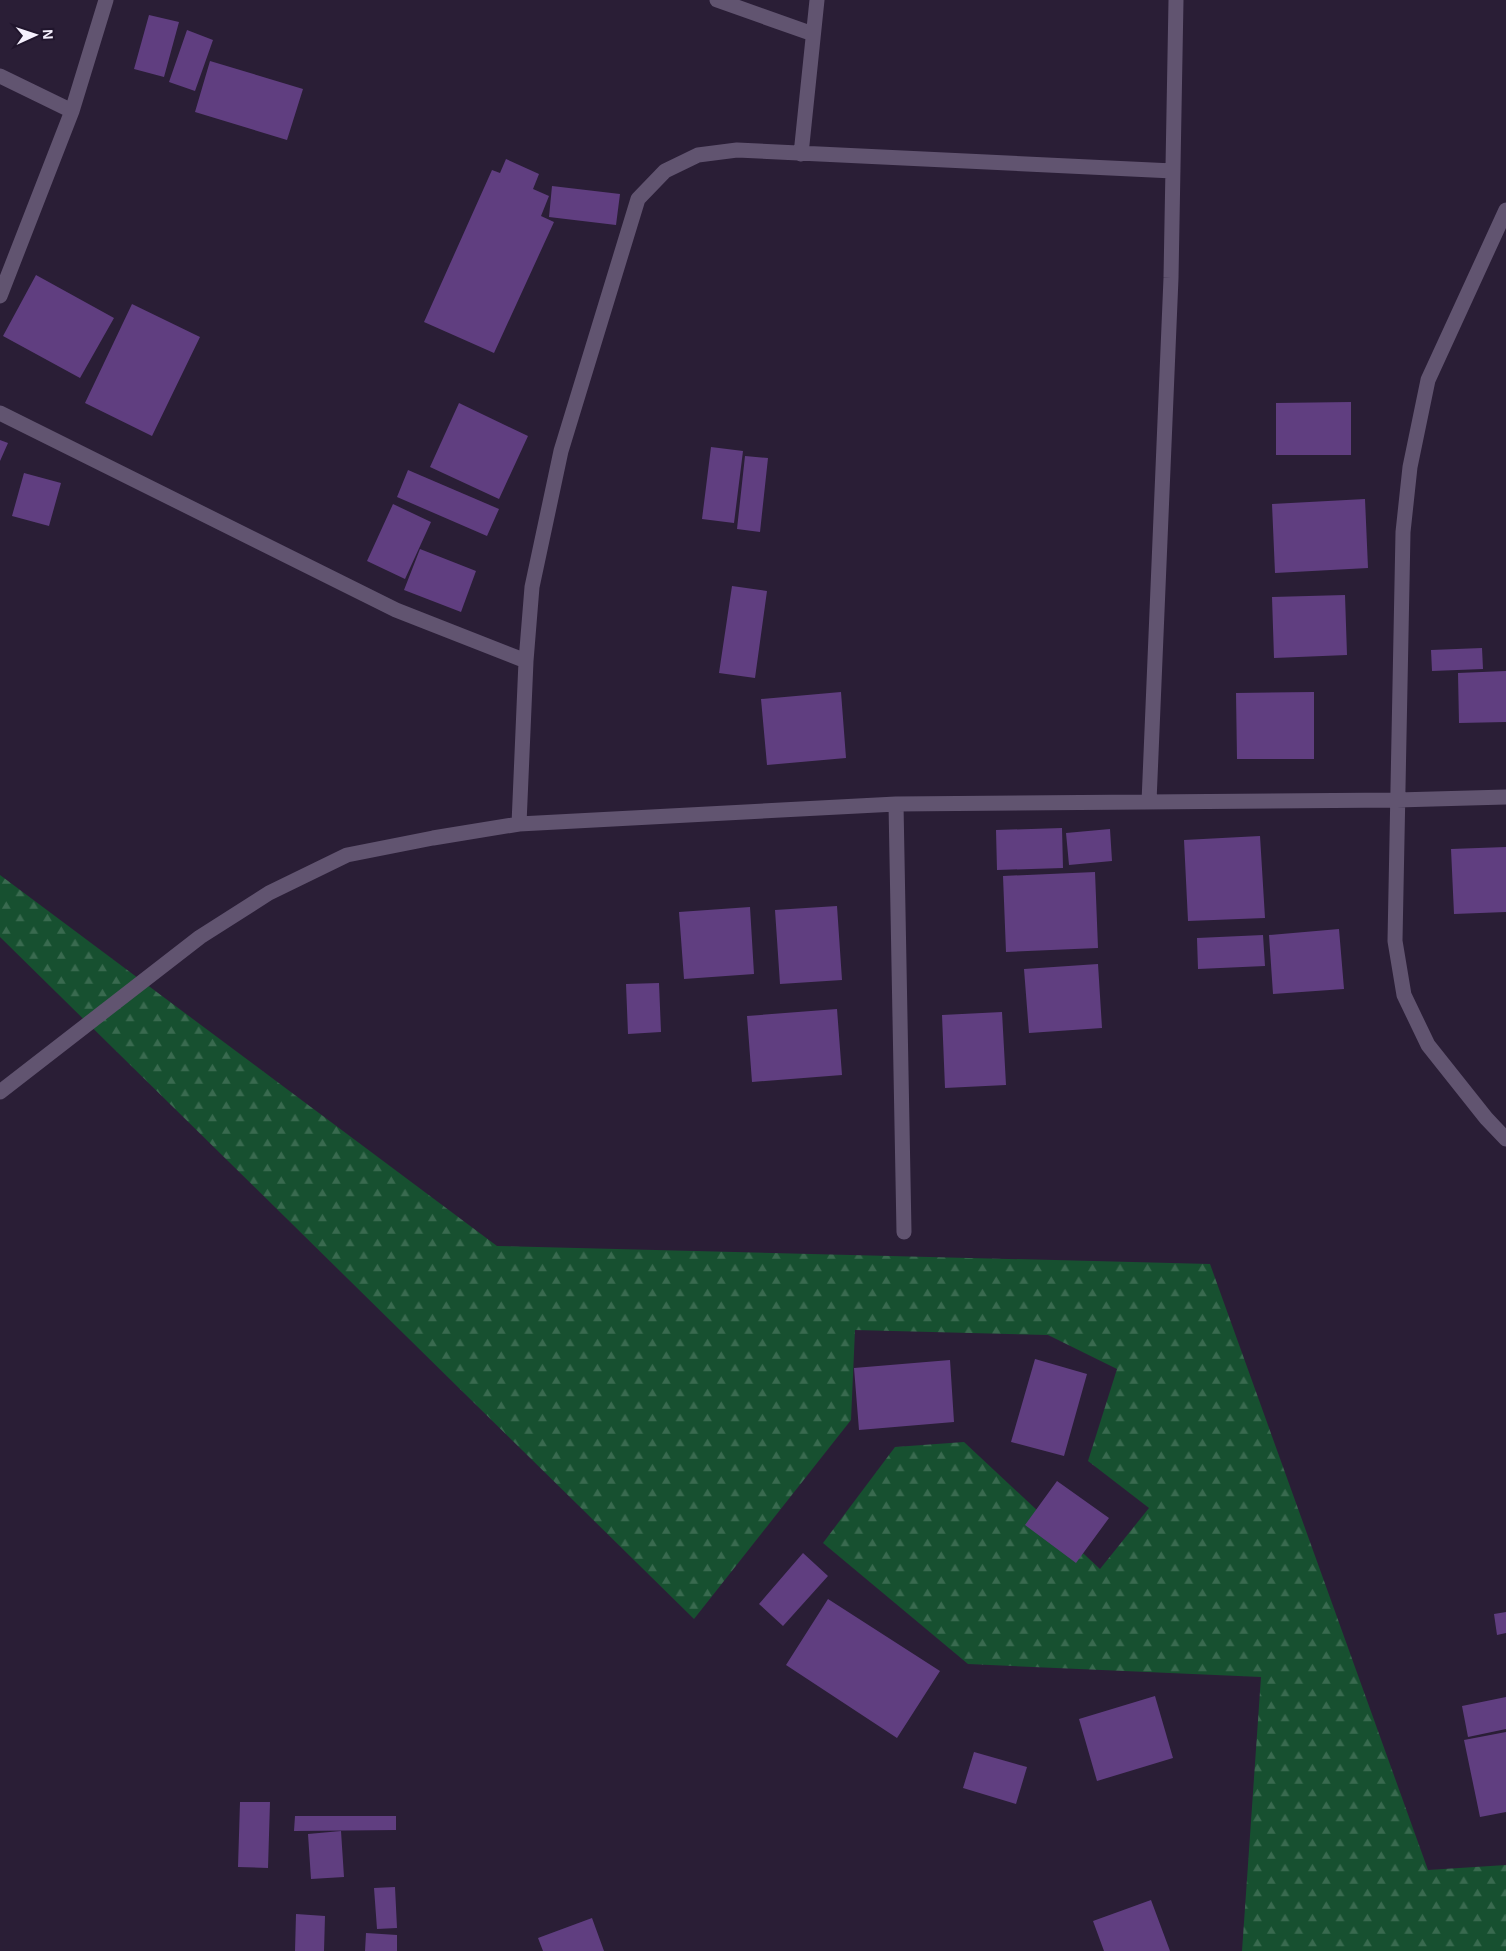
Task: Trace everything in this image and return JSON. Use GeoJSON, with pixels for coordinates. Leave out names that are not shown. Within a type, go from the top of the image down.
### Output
{"type":"FeatureCollection","features":[{"type":"Feature","properties":{"kind":"street"},"geometry":{"type":"LineString","coordinates":[[0,296],[72,111],[106,0]]}},
{"type":"Feature","properties":{"kind":"street"},"geometry":{"type":"LineString","coordinates":[[717,0],[813,34]]}},
{"type":"Feature","properties":{"kind":"street"},"geometry":{"type":"LineString","coordinates":[[800,154],[817,0]]}},
{"type":"Feature","properties":{"kind":"street"},"geometry":{"type":"LineString","coordinates":[[1149,802],[1171,278],[1176,0]]}},
{"type":"Feature","properties":{"kind":"street"},"geometry":{"type":"LineString","coordinates":[[0,76],[72,111]]}},
{"type":"Feature","properties":{"kind":"street"},"geometry":{"type":"LineString","coordinates":[[519,824],[526,661],[532,587],[561,451],[638,199],[665,170],[698,155],[737,150],[1173,171]]}},
{"type":"Feature","properties":{"kind":"street"},"geometry":{"type":"LineString","coordinates":[[1506,210],[1428,380],[1410,467],[1403,532],[1395,941],[1404,995],[1428,1045],[1506,1140]]}},
{"type":"Feature","properties":{"kind":"street"},"geometry":{"type":"LineString","coordinates":[[0,413],[396,610],[526,661]]}},
{"type":"Feature","properties":{"kind":"street"},"geometry":{"type":"LineString","coordinates":[[0,1092],[200,938],[269,893],[347,855],[433,838],[519,824],[896,804],[1397,800],[1506,797]]}},
{"type":"Feature","properties":{"kind":"street"},"geometry":{"type":"LineString","coordinates":[[896,804],[904,1232]]}},
{"type":"Feature","properties":{"kind":"green space"},"geometry":{"type":"Polygon","coordinates":[[[0,875],[497,1246],[1210,1264],[1428,1870],[1506,1865],[1506,1951],[1242,1951],[1261,1677],[968,1664],[823,1543],[895,1447],[964,1442],[1100,1569],[1149,1508],[1088,1461],[1117,1369],[1048,1335],[855,1330],[851,1420],[694,1619],[0,937],[0,875]]]}},
{"type":"Feature","properties":{"kind":"building"},"geometry":{"type":"Polygon","coordinates":[[[149,15],[179,22],[164,77],[134,69],[149,15]]]}},
{"type":"Feature","properties":{"kind":"building"},"geometry":{"type":"Polygon","coordinates":[[[187,30],[213,40],[195,91],[169,82],[187,30]]]}},
{"type":"Feature","properties":{"kind":"building"},"geometry":{"type":"Polygon","coordinates":[[[210,61],[303,89],[287,140],[195,112],[210,61]]]}},
{"type":"Feature","properties":{"kind":"building"},"geometry":{"type":"Polygon","coordinates":[[[506,159],[539,174],[533,189],[549,196],[541,216],[554,222],[494,353],[424,322],[492,170],[500,173],[506,159]]]}},
{"type":"Feature","properties":{"kind":"building"},"geometry":{"type":"Polygon","coordinates":[[[552,186],[620,194],[616,225],[549,217],[552,186]]]}},
{"type":"Feature","properties":{"kind":"building"},"geometry":{"type":"Polygon","coordinates":[[[36,275],[114,318],[80,378],[3,336],[36,275]]]}},
{"type":"Feature","properties":{"kind":"building"},"geometry":{"type":"Polygon","coordinates":[[[132,304],[200,337],[152,436],[85,403],[132,304]]]}},
{"type":"Feature","properties":{"kind":"building"},"geometry":{"type":"Polygon","coordinates":[[[1351,402],[1351,455],[1276,455],[1276,403],[1351,402]]]}},
{"type":"Feature","properties":{"kind":"building"},"geometry":{"type":"Polygon","coordinates":[[[459,403],[528,436],[499,499],[430,467],[459,403]]]}},
{"type":"Feature","properties":{"kind":"building"},"geometry":{"type":"Polygon","coordinates":[[[0,440],[8,443],[0,461],[0,440]]]}},
{"type":"Feature","properties":{"kind":"building"},"geometry":{"type":"Polygon","coordinates":[[[711,447],[743,451],[734,523],[702,519],[711,447]]]}},
{"type":"Feature","properties":{"kind":"building"},"geometry":{"type":"Polygon","coordinates":[[[745,456],[768,458],[760,532],[737,529],[745,456]]]}},
{"type":"Feature","properties":{"kind":"building"},"geometry":{"type":"Polygon","coordinates":[[[408,470],[499,509],[487,536],[397,497],[408,470]]]}},
{"type":"Feature","properties":{"kind":"building"},"geometry":{"type":"Polygon","coordinates":[[[24,473],[61,483],[49,526],[12,516],[24,473]]]}},
{"type":"Feature","properties":{"kind":"building"},"geometry":{"type":"Polygon","coordinates":[[[1365,499],[1368,568],[1275,573],[1272,504],[1365,499]]]}},
{"type":"Feature","properties":{"kind":"building"},"geometry":{"type":"Polygon","coordinates":[[[393,504],[431,522],[405,579],[367,561],[393,504]]]}},
{"type":"Feature","properties":{"kind":"building"},"geometry":{"type":"Polygon","coordinates":[[[420,549],[476,571],[461,612],[404,590],[420,549]]]}},
{"type":"Feature","properties":{"kind":"building"},"geometry":{"type":"Polygon","coordinates":[[[732,586],[767,591],[755,678],[719,673],[732,586]]]}},
{"type":"Feature","properties":{"kind":"building"},"geometry":{"type":"Polygon","coordinates":[[[1345,595],[1347,655],[1274,658],[1272,597],[1345,595]]]}},
{"type":"Feature","properties":{"kind":"building"},"geometry":{"type":"Polygon","coordinates":[[[1482,648],[1483,669],[1432,671],[1431,650],[1482,648]]]}},
{"type":"Feature","properties":{"kind":"building"},"geometry":{"type":"Polygon","coordinates":[[[1506,671],[1506,722],[1459,723],[1458,673],[1506,671]]]}},
{"type":"Feature","properties":{"kind":"building"},"geometry":{"type":"Polygon","coordinates":[[[841,692],[846,758],[767,765],[761,699],[841,692]]]}},
{"type":"Feature","properties":{"kind":"building"},"geometry":{"type":"Polygon","coordinates":[[[1314,692],[1314,759],[1237,759],[1236,693],[1314,692]]]}},
{"type":"Feature","properties":{"kind":"building"},"geometry":{"type":"Polygon","coordinates":[[[1062,828],[1063,868],[997,870],[996,830],[1062,828]]]}},
{"type":"Feature","properties":{"kind":"building"},"geometry":{"type":"Polygon","coordinates":[[[1110,829],[1112,861],[1069,865],[1066,833],[1110,829]]]}},
{"type":"Feature","properties":{"kind":"building"},"geometry":{"type":"Polygon","coordinates":[[[1260,836],[1265,918],[1188,921],[1184,840],[1260,836]]]}},
{"type":"Feature","properties":{"kind":"building"},"geometry":{"type":"Polygon","coordinates":[[[1506,847],[1506,912],[1454,914],[1451,849],[1506,847]]]}},
{"type":"Feature","properties":{"kind":"building"},"geometry":{"type":"Polygon","coordinates":[[[1095,872],[1098,948],[1006,952],[1003,876],[1095,872]]]}},
{"type":"Feature","properties":{"kind":"building"},"geometry":{"type":"Polygon","coordinates":[[[837,906],[842,980],[780,984],[775,910],[837,906]]]}},
{"type":"Feature","properties":{"kind":"building"},"geometry":{"type":"Polygon","coordinates":[[[750,907],[754,974],[684,979],[679,912],[750,907]]]}},
{"type":"Feature","properties":{"kind":"building"},"geometry":{"type":"Polygon","coordinates":[[[1339,929],[1344,989],[1273,994],[1269,935],[1339,929]]]}},
{"type":"Feature","properties":{"kind":"building"},"geometry":{"type":"Polygon","coordinates":[[[1263,935],[1265,966],[1198,969],[1197,938],[1263,935]]]}},
{"type":"Feature","properties":{"kind":"building"},"geometry":{"type":"Polygon","coordinates":[[[1098,964],[1102,1028],[1029,1033],[1024,969],[1098,964]]]}},
{"type":"Feature","properties":{"kind":"building"},"geometry":{"type":"Polygon","coordinates":[[[659,983],[661,1032],[628,1034],[626,984],[659,983]]]}},
{"type":"Feature","properties":{"kind":"building"},"geometry":{"type":"Polygon","coordinates":[[[837,1009],[842,1075],[752,1082],[747,1016],[837,1009]]]}},
{"type":"Feature","properties":{"kind":"building"},"geometry":{"type":"Polygon","coordinates":[[[1002,1012],[1006,1085],[945,1088],[942,1015],[1002,1012]]]}},
{"type":"Feature","properties":{"kind":"building"},"geometry":{"type":"Polygon","coordinates":[[[1035,1359],[1087,1374],[1064,1456],[1011,1442],[1035,1359]]]}},
{"type":"Feature","properties":{"kind":"building"},"geometry":{"type":"Polygon","coordinates":[[[950,1360],[954,1422],[859,1430],[854,1368],[950,1360]]]}},
{"type":"Feature","properties":{"kind":"building"},"geometry":{"type":"Polygon","coordinates":[[[1057,1481],[1109,1518],[1076,1563],[1025,1525],[1057,1481]]]}},
{"type":"Feature","properties":{"kind":"building"},"geometry":{"type":"Polygon","coordinates":[[[803,1553],[828,1576],[783,1626],[759,1604],[803,1553]]]}},
{"type":"Feature","properties":{"kind":"building"},"geometry":{"type":"Polygon","coordinates":[[[828,1599],[940,1671],[897,1738],[786,1665],[828,1599]]]}},
{"type":"Feature","properties":{"kind":"building"},"geometry":{"type":"Polygon","coordinates":[[[1506,1612],[1506,1633],[1497,1635],[1494,1614],[1506,1612]]]}},
{"type":"Feature","properties":{"kind":"building"},"geometry":{"type":"Polygon","coordinates":[[[1155,1696],[1173,1758],[1097,1781],[1079,1719],[1155,1696]]]}},
{"type":"Feature","properties":{"kind":"building"},"geometry":{"type":"Polygon","coordinates":[[[1506,1697],[1506,1729],[1468,1737],[1462,1706],[1506,1697]]]}},
{"type":"Feature","properties":{"kind":"building"},"geometry":{"type":"Polygon","coordinates":[[[1506,1732],[1506,1812],[1480,1817],[1464,1740],[1506,1732]]]}},
{"type":"Feature","properties":{"kind":"building"},"geometry":{"type":"Polygon","coordinates":[[[974,1752],[1027,1767],[1016,1804],[963,1788],[974,1752]]]}},
{"type":"Feature","properties":{"kind":"building"},"geometry":{"type":"Polygon","coordinates":[[[240,1802],[270,1802],[268,1868],[238,1867],[240,1802]]]}},
{"type":"Feature","properties":{"kind":"building"},"geometry":{"type":"Polygon","coordinates":[[[295,1816],[396,1816],[396,1830],[294,1831],[295,1816]]]}},
{"type":"Feature","properties":{"kind":"building"},"geometry":{"type":"Polygon","coordinates":[[[341,1831],[344,1877],[311,1879],[308,1834],[341,1831]]]}},
{"type":"Feature","properties":{"kind":"building"},"geometry":{"type":"Polygon","coordinates":[[[395,1887],[397,1928],[377,1929],[374,1888],[395,1887]]]}},
{"type":"Feature","properties":{"kind":"building"},"geometry":{"type":"Polygon","coordinates":[[[1151,1900],[1170,1951],[1104,1951],[1093,1921],[1151,1900]]]}},
{"type":"Feature","properties":{"kind":"building"},"geometry":{"type":"Polygon","coordinates":[[[296,1914],[325,1916],[324,1951],[295,1951],[296,1914]]]}},
{"type":"Feature","properties":{"kind":"building"},"geometry":{"type":"Polygon","coordinates":[[[592,1918],[604,1951],[543,1951],[538,1938],[592,1918]]]}},
{"type":"Feature","properties":{"kind":"building"},"geometry":{"type":"Polygon","coordinates":[[[366,1933],[397,1935],[397,1951],[365,1951],[366,1933]]]}}]}
